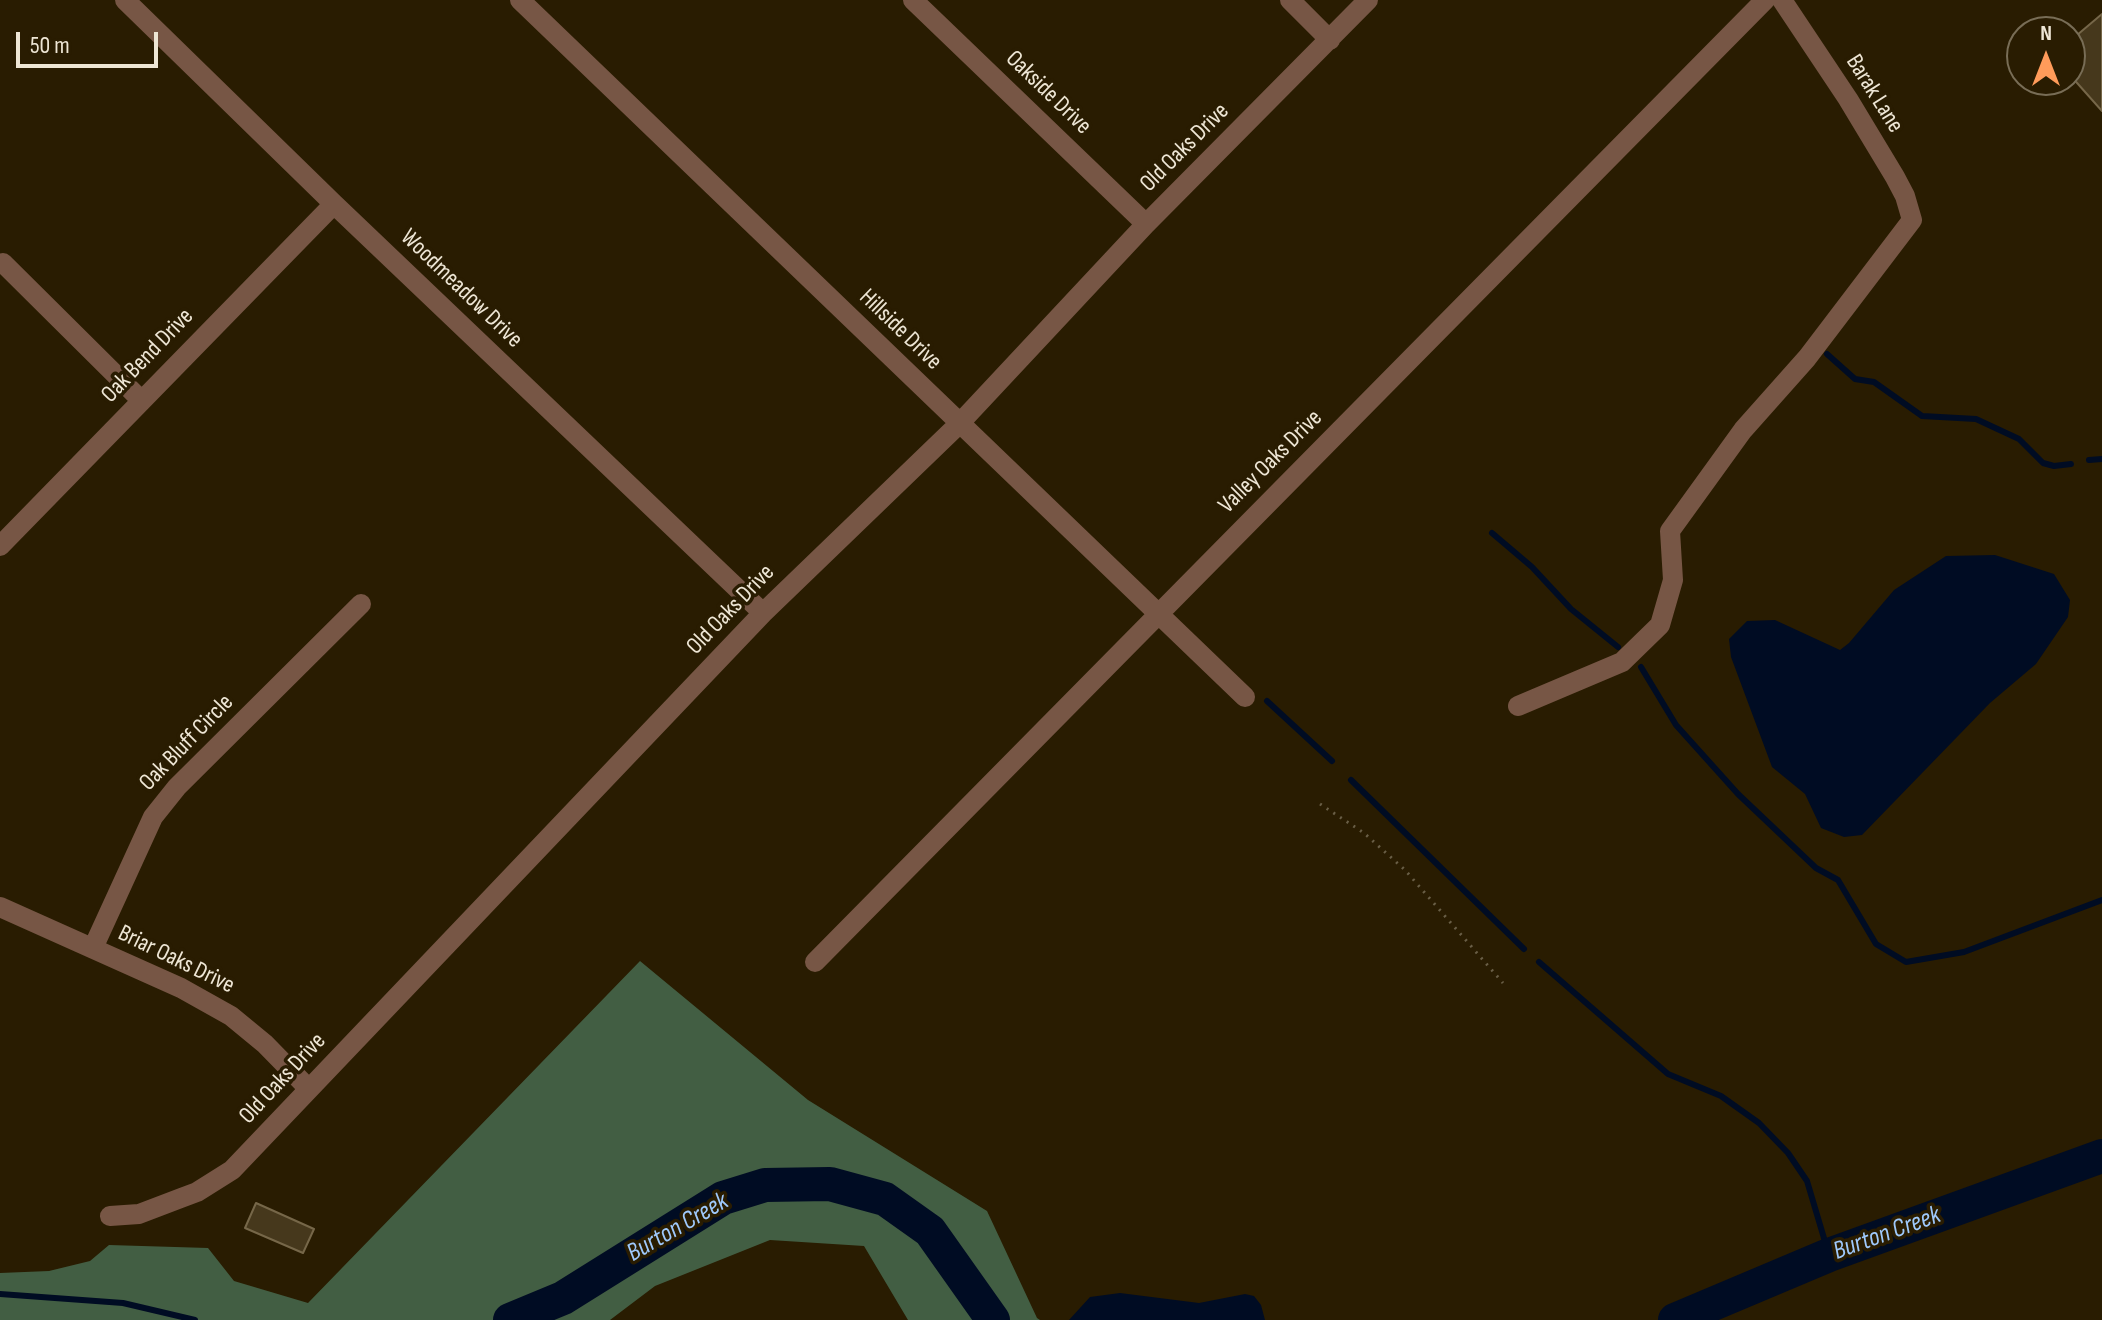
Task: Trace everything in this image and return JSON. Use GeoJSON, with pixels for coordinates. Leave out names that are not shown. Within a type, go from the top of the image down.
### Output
{"type":"FeatureCollection","features":[{"type":"Feature","properties":{"kind":"street","name":"Woodmeadow Drive"},"geometry":{"type":"LineString","coordinates":[[125,0],[763,613]]}},
{"type":"Feature","properties":{"kind":"street","name":"Hillside Drive"},"geometry":{"type":"LineString","coordinates":[[520,0],[1245,697]]}},
{"type":"Feature","properties":{"kind":"street","name":"Oakside Drive"},"geometry":{"type":"LineString","coordinates":[[913,0],[1146,224]]}},
{"type":"Feature","properties":{"kind":"street"},"geometry":{"type":"LineString","coordinates":[[1290,0],[1330,40]]}},
{"type":"Feature","properties":{"kind":"street","name":"Old Oaks Drive"},"geometry":{"type":"LineString","coordinates":[[110,1216],[139,1214],[197,1192],[232,1170],[763,613],[959,424],[1146,224],[1368,0]]}},
{"type":"Feature","properties":{"kind":"street","name":"Valley Oaks Drive"},"geometry":{"type":"LineString","coordinates":[[815,962],[1765,0]]}},
{"type":"Feature","properties":{"kind":"street","name":"Barak Lane"},"geometry":{"type":"LineString","coordinates":[[1518,706],[1622,662],[1660,625],[1673,580],[1670,531],[1743,430],[1807,358],[1912,220],[1895,177],[1782,0]]}},
{"type":"Feature","properties":{"kind":"street","name":"Oak Bend Drive"},"geometry":{"type":"LineString","coordinates":[[0,546],[334,204]]}},
{"type":"Feature","properties":{"kind":"street"},"geometry":{"type":"LineString","coordinates":[[3,263],[141,400]]}},
{"type":"Feature","properties":{"kind":"street","name":"Oak Bluff Circle"},"geometry":{"type":"LineString","coordinates":[[93,948],[153,817],[177,787],[361,604]]}},
{"type":"Feature","properties":{"kind":"street","name":"Briar Oaks Drive"},"geometry":{"type":"LineString","coordinates":[[0,907],[181,988],[231,1016],[265,1044],[309,1089]]}},
{"type":"Feature","properties":{"kind":"path"},"geometry":{"type":"LineString","coordinates":[[1320,804],[1364,833],[1405,870],[1503,983]]}},
{"type":"Feature","properties":{"kind":"green space"},"geometry":{"type":"Polygon","coordinates":[[[640,961],[808,1100],[987,1211],[1040,1320],[908,1320],[864,1246],[770,1240],[655,1286],[610,1320],[0,1320],[0,1273],[49,1271],[90,1261],[109,1245],[208,1248],[234,1281],[308,1303],[640,961]]]}},
{"type":"Feature","properties":{"kind":"water"},"geometry":{"type":"Polygon","coordinates":[[[1995,555],[2054,574],[2070,600],[2068,617],[2036,664],[1990,703],[1862,835],[1844,837],[1821,828],[1805,794],[1772,767],[1731,657],[1729,639],[1747,621],[1775,620],[1840,650],[1894,590],[1946,556],[1995,555]]]}},
{"type":"Feature","properties":{"kind":"water"},"geometry":{"type":"Polygon","coordinates":[[[1120,1293],[1199,1303],[1245,1294],[1254,1296],[1261,1305],[1265,1320],[1069,1320],[1090,1297],[1120,1293]]]}},
{"type":"Feature","properties":{"kind":"building"},"geometry":{"type":"Polygon","coordinates":[[[2102,14],[2102,111],[2086,93],[2086,28],[2102,14]]]}},
{"type":"Feature","properties":{"kind":"building"},"geometry":{"type":"Polygon","coordinates":[[[256,1203],[314,1229],[303,1253],[245,1228],[256,1203]]]}},
{"type":"Feature","properties":{"kind":"waterway"},"geometry":{"type":"LineString","coordinates":[[1827,354],[1855,379],[1874,382],[1922,416],[1976,419],[2019,439],[2043,463],[2054,466],[2071,464]]}},
{"type":"Feature","properties":{"kind":"waterway"},"geometry":{"type":"LineString","coordinates":[[2089,460],[2102,459]]}},
{"type":"Feature","properties":{"kind":"waterway"},"geometry":{"type":"LineString","coordinates":[[1492,533],[1532,567],[1571,609],[1618,647]]}},
{"type":"Feature","properties":{"kind":"waterway"},"geometry":{"type":"LineString","coordinates":[[1641,667],[1676,725],[1738,794],[1816,868],[1838,880],[1876,944],[1906,962],[1964,952],[2102,900]]}},
{"type":"Feature","properties":{"kind":"waterway"},"geometry":{"type":"LineString","coordinates":[[1267,701],[1332,761]]}},
{"type":"Feature","properties":{"kind":"waterway"},"geometry":{"type":"LineString","coordinates":[[1351,780],[1524,949]]}},
{"type":"Feature","properties":{"kind":"waterway"},"geometry":{"type":"LineString","coordinates":[[1539,962],[1668,1074],[1721,1096],[1759,1123],[1788,1153],[1807,1181],[1829,1255]]}},
{"type":"Feature","properties":{"kind":"waterway","name":"Burton Creek"},"geometry":{"type":"LineString","coordinates":[[1675,1320],[1829,1255],[2102,1156]]}},
{"type":"Feature","properties":{"kind":"waterway","name":"Burton Creek"},"geometry":{"type":"LineString","coordinates":[[510,1320],[563,1298],[723,1198],[765,1185],[830,1184],[885,1199],[930,1231],[993,1320]]}},
{"type":"Feature","properties":{"kind":"waterway"},"geometry":{"type":"LineString","coordinates":[[0,1294],[123,1303],[195,1320]]}}]}
